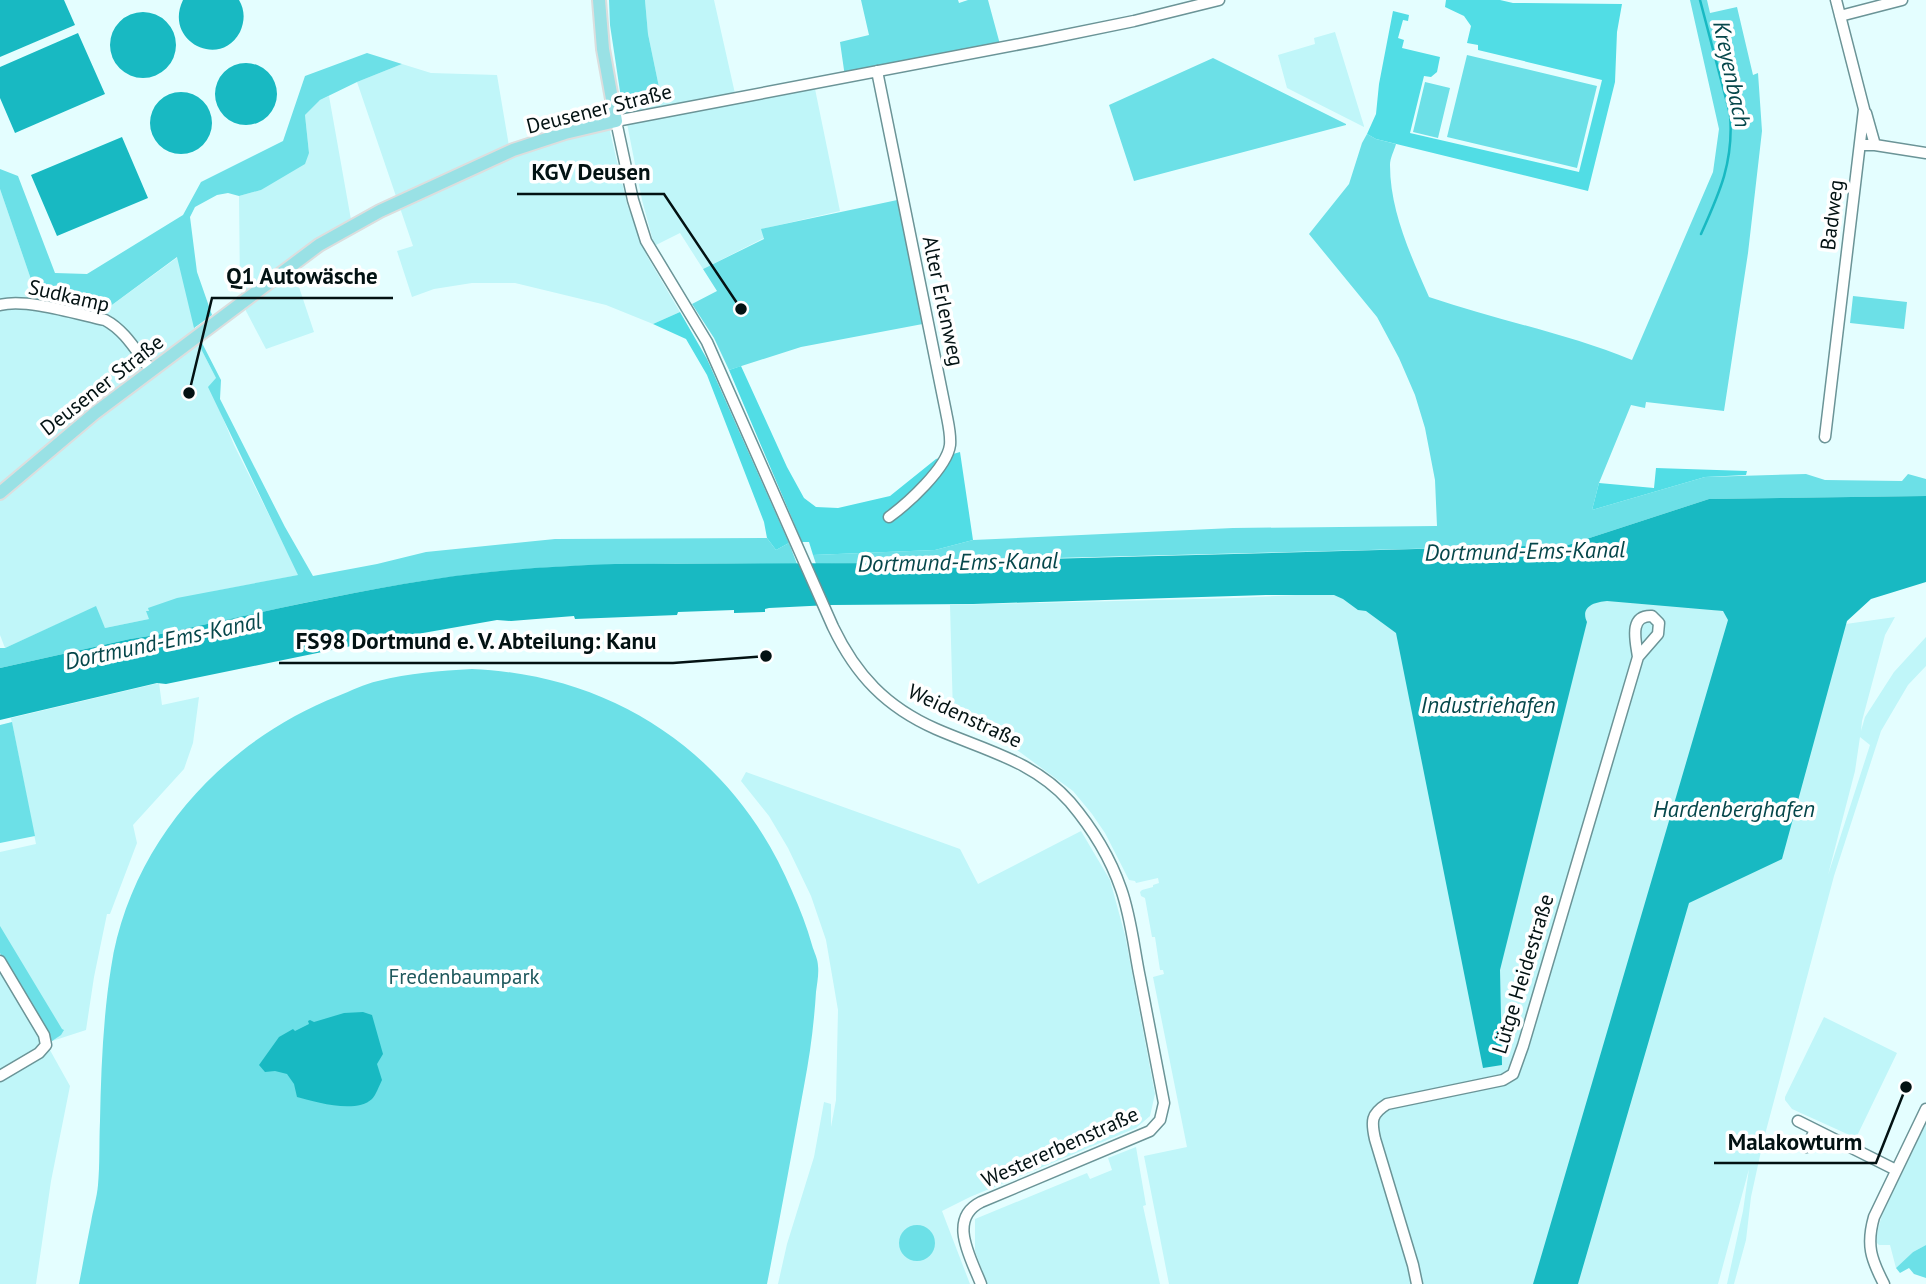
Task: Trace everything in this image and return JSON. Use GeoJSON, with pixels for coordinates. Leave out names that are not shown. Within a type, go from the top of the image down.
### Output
{"type":"FeatureCollection","features":[{"type":"Feature","properties":{"kind":"main road"},"geometry":{"type":"LineString","coordinates":[[599,0],[603,49],[616,121]]}},
{"type":"Feature","properties":{"kind":"main road","name":"Deusener Straße"},"geometry":{"type":"LineString","coordinates":[[0,493],[94,413],[319,244],[380,211],[513,150],[565,133],[616,121]]}},
{"type":"Feature","properties":{"kind":"street","name":"Deusener Straße"},"geometry":{"type":"LineString","coordinates":[[616,121],[1118,24],[1219,0]]}},
{"type":"Feature","properties":{"kind":"street","name":"Badweg"},"geometry":{"type":"LineString","coordinates":[[1825,437],[1864,109],[1836,0]]}},
{"type":"Feature","properties":{"kind":"street"},"geometry":{"type":"LineString","coordinates":[[1840,16],[1902,0]]}},
{"type":"Feature","properties":{"kind":"street","name":"Alter Erlenweg"},"geometry":{"type":"LineString","coordinates":[[877,71],[946,412],[950,444],[947,457],[931,477],[902,508],[889,517]]}},
{"type":"Feature","properties":{"kind":"street"},"geometry":{"type":"LineString","coordinates":[[1864,109],[1875,145]]}},
{"type":"Feature","properties":{"kind":"street","name":"Weidenstraße"},"geometry":{"type":"LineString","coordinates":[[616,121],[633,200],[646,241],[708,342],[841,644],[861,675],[883,697],[915,718],[1024,765],[1058,790],[1094,833],[1112,867],[1125,906],[1164,1103],[1160,1120]]}},
{"type":"Feature","properties":{"kind":"street"},"geometry":{"type":"LineString","coordinates":[[1860,145],[1926,153]]}},
{"type":"Feature","properties":{"kind":"street","name":"Sudkamp"},"geometry":{"type":"LineString","coordinates":[[0,305],[25,304],[105,320],[118,328],[151,370]]}},
{"type":"Feature","properties":{"kind":"street","name":"Lütge Heidestraße"},"geometry":{"type":"LineString","coordinates":[[1417,1284],[1372,1128],[1373,1118],[1378,1110],[1387,1104],[1498,1081],[1513,1074],[1638,657]]}},
{"type":"Feature","properties":{"kind":"street"},"geometry":{"type":"LineString","coordinates":[[0,961],[44,1035],[46,1045],[39,1053],[0,1076]]}},
{"type":"Feature","properties":{"kind":"street"},"geometry":{"type":"LineString","coordinates":[[1884,1284],[1871,1255],[1870,1232],[1874,1217],[1926,1109]]}},
{"type":"Feature","properties":{"kind":"street","name":"Westererbenstraße"},"geometry":{"type":"LineString","coordinates":[[981,1284],[963,1229],[969,1210],[981,1202],[1150,1131],[1160,1120]]}},
{"type":"Feature","properties":{"kind":"street"},"geometry":{"type":"LineString","coordinates":[[1798,1121],[1896,1170]]}},
{"type":"Feature","properties":{"kind":"street"},"geometry":{"type":"LineString","coordinates":[[1807,1147],[1815,1130]]}},
{"type":"Feature","properties":{"kind":"shaded area"},"geometry":{"type":"Polygon","coordinates":[[[645,0],[714,0],[736,98],[814,84],[840,211],[762,229],[764,238],[703,269],[680,233],[656,245],[642,200],[621,98],[660,92],[648,34],[645,0]]]}},
{"type":"Feature","properties":{"kind":"shaded area"},"geometry":{"type":"Polygon","coordinates":[[[1446,0],[1622,4],[1617,32],[1615,82],[1588,191],[1376,139],[1367,134],[1376,114],[1393,11],[1409,15],[1408,21],[1403,20],[1398,38],[1404,40],[1402,48],[1440,57],[1437,72],[1431,77],[1424,76],[1410,133],[1579,172],[1602,80],[1478,50],[1478,45],[1467,43],[1471,26],[1464,16],[1445,7],[1446,0]]]}},
{"type":"Feature","properties":{"kind":"shaded area"},"geometry":{"type":"Polygon","coordinates":[[[1335,32],[1364,127],[1287,88],[1278,55],[1315,44],[1314,38],[1335,32]]]}},
{"type":"Feature","properties":{"kind":"shaded area"},"geometry":{"type":"Polygon","coordinates":[[[402,64],[431,73],[497,75],[510,152],[608,123],[627,204],[647,256],[680,312],[653,324],[606,305],[515,283],[472,283],[434,289],[412,297],[397,251],[413,246],[357,82],[402,64]]]}},
{"type":"Feature","properties":{"kind":"shaded area"},"geometry":{"type":"Polygon","coordinates":[[[329,96],[353,231],[321,247],[293,269],[314,332],[266,349],[246,311],[240,290],[239,196],[261,190],[309,153],[305,115],[320,100],[329,96]]]}},
{"type":"Feature","properties":{"kind":"shaded area"},"geometry":{"type":"Polygon","coordinates":[[[0,189],[35,291],[101,313],[178,257],[199,345],[216,378],[220,411],[234,445],[299,575],[215,591],[149,611],[149,619],[105,628],[95,607],[5,648],[0,635],[0,189]]]}},
{"type":"Feature","properties":{"kind":"shaded area"},"geometry":{"type":"Polygon","coordinates":[[[680,312],[707,359],[789,543],[776,550],[767,538],[764,522],[707,375],[686,339],[653,324],[680,312]]]}},
{"type":"Feature","properties":{"kind":"shaded area"},"geometry":{"type":"Polygon","coordinates":[[[741,366],[787,467],[804,498],[816,507],[838,508],[890,496],[936,459],[960,452],[973,540],[935,550],[813,555],[809,542],[802,542],[729,370],[741,366]]]}},
{"type":"Feature","properties":{"kind":"shaded area"},"geometry":{"type":"Polygon","coordinates":[[[1656,468],[1747,471],[1746,475],[1705,477],[1592,510],[1599,483],[1654,488],[1656,468]]]}},
{"type":"Feature","properties":{"kind":"shaded area"},"geometry":{"type":"Polygon","coordinates":[[[1487,586],[1672,603],[1846,624],[1895,617],[1885,635],[1861,731],[1865,717],[1894,672],[1926,637],[1926,666],[1908,685],[1881,731],[1834,876],[1763,1142],[1751,1197],[1746,1240],[1734,1284],[1727,1284],[1749,1169],[1718,1284],[1169,1284],[1144,1156],[1187,1147],[1153,977],[1164,974],[1163,970],[1160,970],[1145,898],[1140,892],[1159,883],[1158,878],[1136,883],[1129,880],[1105,833],[1073,791],[984,726],[953,714],[950,605],[1236,598],[1487,586]],[[1860,737],[1855,771],[1828,875],[1870,745],[1860,737]]]}},
{"type":"Feature","properties":{"kind":"shaded area"},"geometry":{"type":"Polygon","coordinates":[[[159,683],[162,705],[199,697],[193,743],[184,769],[133,825],[137,843],[110,914],[107,914],[86,1030],[46,1043],[70,1086],[51,1181],[36,1284],[0,1284],[0,852],[36,844],[11,718],[159,683]]]}},
{"type":"Feature","properties":{"kind":"shaded area"},"geometry":{"type":"Polygon","coordinates":[[[746,772],[960,849],[978,884],[1081,831],[1110,880],[1125,935],[1155,1094],[1150,1116],[1136,1128],[942,1211],[970,1284],[778,1284],[787,1244],[814,1157],[824,1102],[831,1104],[831,1127],[836,1100],[838,1010],[826,940],[811,896],[769,816],[741,781],[746,772]]]}},
{"type":"Feature","properties":{"kind":"shaded area"},"geometry":{"type":"Polygon","coordinates":[[[1824,1017],[1897,1053],[1856,1138],[1792,1109],[1785,1100],[1824,1017]]]}},
{"type":"Feature","properties":{"kind":"shaded area"},"geometry":{"type":"Polygon","coordinates":[[[1926,1124],[1926,1245],[1913,1252],[1896,1268],[1890,1245],[1879,1245],[1876,1242],[1878,1229],[1882,1215],[1926,1124]]]}},
{"type":"Feature","properties":{"kind":"shaded area"},"geometry":{"type":"Polygon","coordinates":[[[1136,1147],[1146,1205],[1143,1206],[1160,1284],[987,1284],[975,1251],[975,1219],[1087,1173],[1090,1179],[1112,1170],[1108,1158],[1136,1147]]]}},
{"type":"Feature","properties":{"kind":"green space"},"geometry":{"type":"Polygon","coordinates":[[[609,0],[645,0],[648,34],[660,92],[621,98],[609,0]]]}},
{"type":"Feature","properties":{"kind":"green space"},"geometry":{"type":"Polygon","coordinates":[[[861,0],[958,0],[959,3],[988,0],[1001,48],[845,77],[840,42],[869,35],[861,0]]]}},
{"type":"Feature","properties":{"kind":"green space"},"geometry":{"type":"Polygon","coordinates":[[[1690,0],[1707,0],[1710,13],[1737,7],[1753,75],[1758,73],[1762,131],[1748,253],[1724,411],[1646,402],[1645,408],[1631,405],[1599,483],[1592,510],[1705,477],[1806,474],[1825,480],[1902,481],[1908,474],[1926,479],[1926,496],[1709,499],[1568,545],[816,564],[813,555],[935,550],[973,540],[1233,528],[1437,526],[1435,480],[1425,428],[1415,395],[1399,358],[1377,317],[1309,234],[1349,184],[1367,134],[1396,144],[1390,165],[1394,199],[1403,233],[1429,297],[1582,342],[1632,360],[1713,172],[1719,129],[1690,0]]]}},
{"type":"Feature","properties":{"kind":"green space"},"geometry":{"type":"Polygon","coordinates":[[[367,53],[402,64],[320,100],[305,115],[309,153],[305,164],[261,190],[239,196],[228,193],[217,195],[195,207],[190,217],[197,272],[212,315],[194,328],[177,257],[101,313],[35,291],[0,189],[0,169],[18,176],[55,273],[87,274],[183,215],[201,182],[283,141],[305,76],[367,53]]]}},
{"type":"Feature","properties":{"kind":"green space"},"geometry":{"type":"Polygon","coordinates":[[[1467,55],[1597,86],[1577,168],[1447,137],[1467,55]]]}},
{"type":"Feature","properties":{"kind":"green space"},"geometry":{"type":"Polygon","coordinates":[[[1213,58],[1346,125],[1134,181],[1109,105],[1213,58]]]}},
{"type":"Feature","properties":{"kind":"green space"},"geometry":{"type":"Polygon","coordinates":[[[1425,82],[1450,88],[1438,138],[1413,132],[1425,82]]]}},
{"type":"Feature","properties":{"kind":"green space"},"geometry":{"type":"Polygon","coordinates":[[[902,199],[928,323],[801,347],[729,370],[714,338],[692,304],[717,291],[703,269],[764,239],[761,229],[902,199]]]}},
{"type":"Feature","properties":{"kind":"green space"},"geometry":{"type":"Polygon","coordinates":[[[1853,296],[1907,302],[1904,329],[1850,323],[1853,296]]]}},
{"type":"Feature","properties":{"kind":"green space"},"geometry":{"type":"Polygon","coordinates":[[[202,343],[221,380],[220,399],[313,576],[426,552],[555,539],[767,538],[776,550],[789,543],[797,564],[585,566],[458,576],[344,595],[0,668],[0,648],[96,606],[105,628],[149,619],[146,611],[149,611],[148,608],[177,598],[298,575],[208,387],[216,378],[199,345],[202,343]]]}},
{"type":"Feature","properties":{"kind":"green space","name":"Fredenbaumpark"},"geometry":{"type":"Polygon","coordinates":[[[472,669],[525,675],[575,687],[622,707],[665,732],[704,763],[739,801],[768,843],[792,891],[817,958],[818,976],[808,1063],[767,1284],[79,1284],[98,1185],[103,1044],[111,968],[121,922],[138,879],[161,839],[188,802],[221,769],[257,740],[296,715],[373,682],[413,674],[472,669]]]}},
{"type":"Feature","properties":{"kind":"green space"},"geometry":{"type":"Polygon","coordinates":[[[12,722],[35,836],[0,843],[0,725],[12,722]]]}},
{"type":"Feature","properties":{"kind":"green space"},"geometry":{"type":"Polygon","coordinates":[[[0,926],[64,1030],[52,1041],[0,953],[0,926]]]}},
{"type":"Feature","properties":{"kind":"green space"},"geometry":{"type":"Polygon","coordinates":[[[917,1225],[930,1230],[935,1243],[930,1256],[917,1261],[904,1256],[899,1243],[904,1230],[917,1225]]]}},
{"type":"Feature","properties":{"kind":"green space"},"geometry":{"type":"Polygon","coordinates":[[[1926,1245],[1926,1278],[1914,1274],[1909,1268],[1900,1273],[1896,1268],[1913,1252],[1926,1245]]]}},
{"type":"Feature","properties":{"kind":"water"},"geometry":{"type":"Polygon","coordinates":[[[0,0],[64,0],[75,25],[0,57],[0,0]]]}},
{"type":"Feature","properties":{"kind":"water"},"geometry":{"type":"Polygon","coordinates":[[[183,0],[239,0],[244,16],[240,32],[231,43],[220,49],[196,46],[181,28],[179,15],[183,0]]]}},
{"type":"Feature","properties":{"kind":"water"},"geometry":{"type":"Polygon","coordinates":[[[143,12],[156,15],[166,22],[173,32],[176,45],[173,58],[166,68],[156,75],[143,78],[130,75],[120,68],[113,58],[110,45],[113,32],[120,22],[130,15],[143,12]]]}},
{"type":"Feature","properties":{"kind":"water"},"geometry":{"type":"Polygon","coordinates":[[[78,33],[105,94],[15,133],[0,98],[0,67],[78,33]]]}},
{"type":"Feature","properties":{"kind":"water"},"geometry":{"type":"Polygon","coordinates":[[[240,63],[252,63],[268,72],[275,82],[275,106],[268,116],[252,125],[240,125],[229,120],[220,111],[215,100],[215,88],[220,77],[229,68],[240,63]]]}},
{"type":"Feature","properties":{"kind":"water"},"geometry":{"type":"Polygon","coordinates":[[[181,92],[193,94],[203,101],[210,111],[210,135],[203,145],[193,152],[181,154],[169,152],[159,145],[152,135],[150,123],[152,111],[159,101],[169,94],[181,92]]]}},
{"type":"Feature","properties":{"kind":"water"},"geometry":{"type":"Polygon","coordinates":[[[122,137],[148,198],[57,236],[31,175],[122,137]]]}},
{"type":"Feature","properties":{"kind":"water"},"geometry":{"type":"Polygon","coordinates":[[[1926,496],[1926,582],[1871,599],[1847,621],[1782,859],[1689,903],[1578,1284],[1533,1284],[1728,620],[1723,611],[1607,601],[1593,604],[1587,609],[1587,622],[1500,970],[1502,1065],[1483,1068],[1396,633],[1366,611],[1358,610],[1334,595],[830,605],[769,608],[765,609],[765,612],[734,613],[734,610],[678,612],[677,615],[497,620],[366,643],[166,684],[157,683],[0,720],[0,668],[343,595],[475,574],[615,564],[893,563],[1568,545],[1709,499],[1926,496]]]}},
{"type":"Feature","properties":{"kind":"water"},"geometry":{"type":"Polygon","coordinates":[[[363,1012],[372,1015],[383,1054],[377,1064],[382,1080],[372,1099],[365,1103],[335,1106],[297,1097],[294,1084],[287,1074],[265,1072],[259,1065],[279,1037],[309,1024],[308,1021],[363,1012]]]}},
{"type":"Feature","properties":{"kind":"waterway","name":"Kreyenbach"},"geometry":{"type":"LineString","coordinates":[[1700,0],[1730,114],[1731,131],[1724,176],[1701,234]]}},
{"type":"Feature","properties":{"kind":"place","name":"KGV Deusen"},"geometry":{"type":"Point","coordinates":[741,309]}},
{"type":"Feature","properties":{"kind":"place","name":"Q1 Autowäsche"},"geometry":{"type":"Point","coordinates":[189,393]}},
{"type":"Feature","properties":{"kind":"place","name":"FS98 Dortmund e. V. Abteilung: Kanu"},"geometry":{"type":"Point","coordinates":[766,656]}},
{"type":"Feature","properties":{"kind":"place","name":"Malakowturm"},"geometry":{"type":"Point","coordinates":[1906,1087]}},
{"type":"Feature","properties":{"kind":"water label","name":"Dortmund-Ems-Kanal"},"geometry":{"type":"Point","coordinates":[1525,551]}},
{"type":"Feature","properties":{"kind":"water label","name":"Dortmund-Ems-Kanal"},"geometry":{"type":"Point","coordinates":[958,562]}},
{"type":"Feature","properties":{"kind":"water label","name":"Dortmund-Ems-Kanal"},"geometry":{"type":"Point","coordinates":[163,641]}},
{"type":"Feature","properties":{"kind":"water label","name":"Industriehafen"},"geometry":{"type":"Point","coordinates":[1488,705]}},
{"type":"Feature","properties":{"kind":"water label","name":"Hardenberghafen"},"geometry":{"type":"Point","coordinates":[1734,809]}}]}
